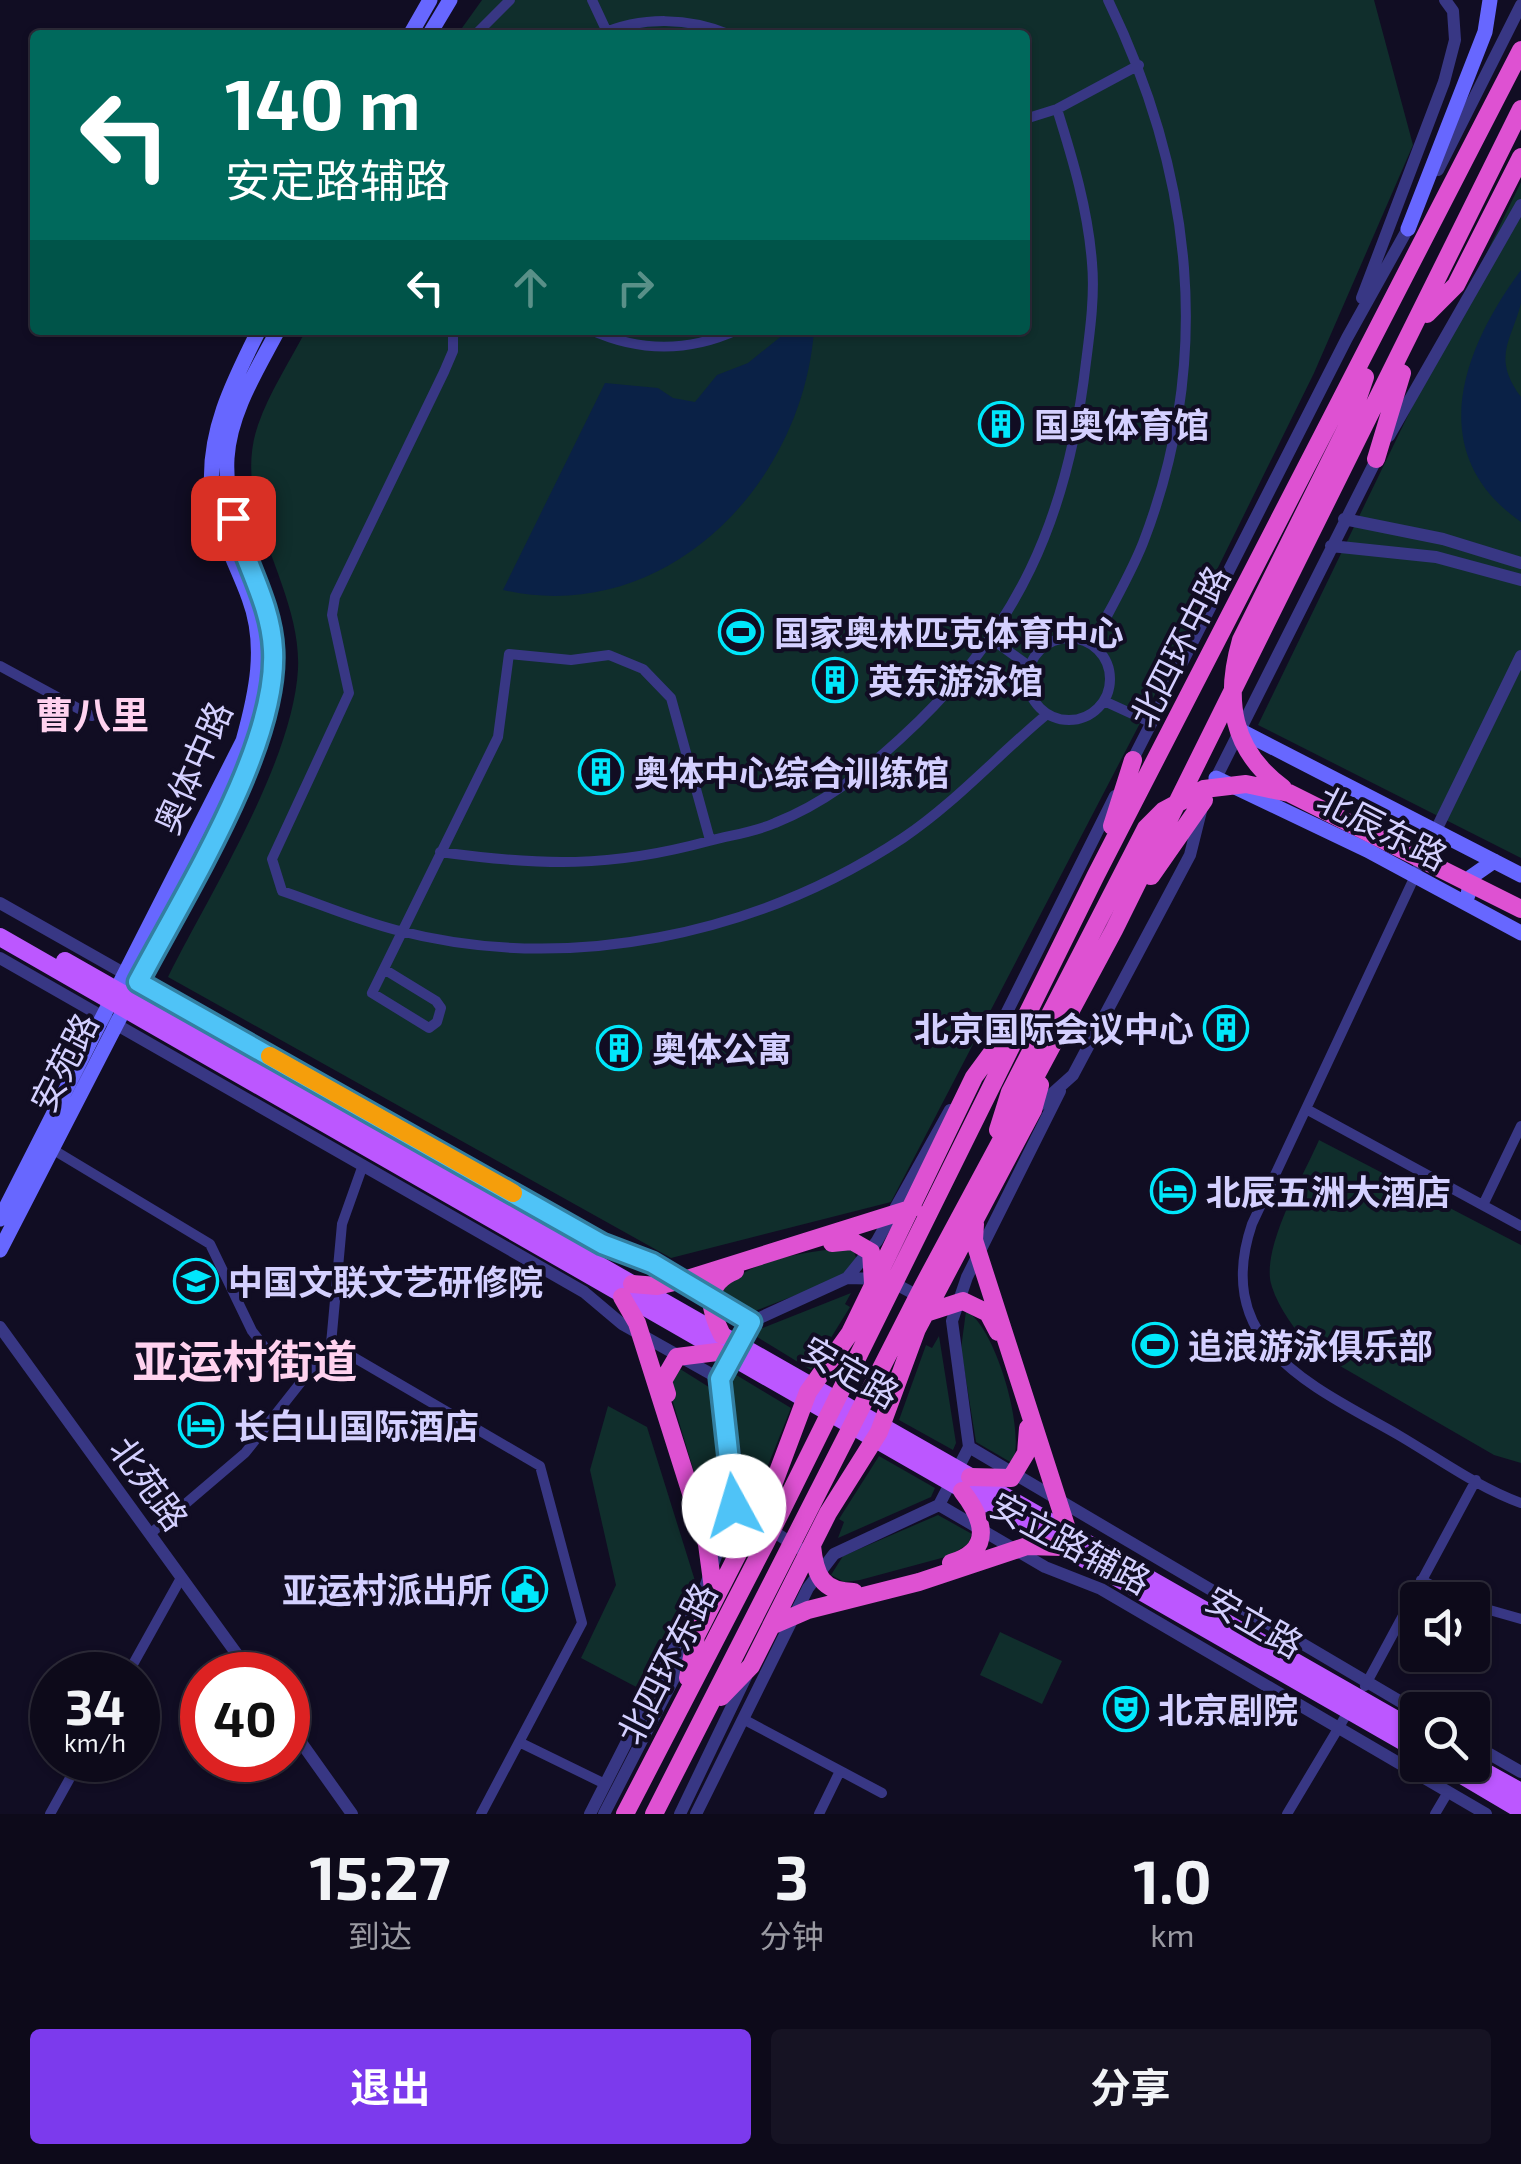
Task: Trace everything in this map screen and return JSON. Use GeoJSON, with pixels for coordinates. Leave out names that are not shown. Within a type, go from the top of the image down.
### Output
{"type":"FeatureCollection","features":[{"type":"Feature","properties":{"kind":"highway","name":"北四环中路"},"geometry":{"type":"LineString","coordinates":[[875,1296],[898,1274],[1096,875],[1521,50]]}},
{"type":"Feature","properties":{"kind":"highway","name":"北四环中路"},"geometry":{"type":"LineString","coordinates":[[918,1316],[923,1286],[1114,930],[1521,109]]}},
{"type":"Feature","properties":{"kind":"highway"},"geometry":{"type":"LineString","coordinates":[[1376,459],[1417,324],[1456,285],[1521,157]]}},
{"type":"Feature","properties":{"kind":"highway"},"geometry":{"type":"LineString","coordinates":[[1289,792],[1252,760],[1240,742],[1231,707],[1231,675],[1240,640],[1350,420],[1384,320]]}},
{"type":"Feature","properties":{"kind":"highway"},"geometry":{"type":"LineString","coordinates":[[1096,875],[1133,760]]}},
{"type":"Feature","properties":{"kind":"highway"},"geometry":{"type":"LineString","coordinates":[[984,1173],[1010,1092],[1132,851],[1163,811],[1204,789],[1224,785],[1268,786],[1289,792],[1521,909]]}},
{"type":"Feature","properties":{"kind":"highway"},"geometry":{"type":"LineString","coordinates":[[1114,930],[1204,800]]}},
{"type":"Feature","properties":{"kind":"highway"},"geometry":{"type":"LineString","coordinates":[[683,1698],[700,1630],[769,1514],[875,1296],[974,1078],[1045,980]]}},
{"type":"Feature","properties":{"kind":"highway"},"geometry":{"type":"LineString","coordinates":[[710,1709],[751,1666],[828,1512],[879,1432],[918,1316],[1033,1110],[1048,1056]]}},
{"type":"Feature","properties":{"kind":"highway"},"geometry":{"type":"LineString","coordinates":[[714,1601],[707,1544],[627,1291],[687,1279],[913,1208]]}},
{"type":"Feature","properties":{"kind":"highway"},"geometry":{"type":"LineString","coordinates":[[771,1626],[796,1614],[919,1582],[1027,1546],[1065,1539],[974,1240],[975,1218]]}},
{"type":"Feature","properties":{"kind":"highway"},"geometry":{"type":"LineString","coordinates":[[852,1241],[870,1252],[875,1266],[875,1296],[808,1392],[773,1485],[769,1514],[734,1531],[718,1529],[708,1518],[663,1381],[676,1356],[719,1343],[710,1301],[722,1276],[756,1262],[852,1241]]}},
{"type":"Feature","properties":{"kind":"highway"},"geometry":{"type":"LineString","coordinates":[[812,1545],[814,1572],[834,1591],[852,1592],[962,1560],[978,1543],[982,1529],[966,1484],[1011,1478],[1021,1468],[1029,1436],[1026,1417],[994,1319],[976,1304],[963,1300],[918,1316]]}},
{"type":"Feature","properties":{"kind":"highway","name":"北四环东路"},"geometry":{"type":"LineString","coordinates":[[654,1814],[788,1550],[918,1316]]}},
{"type":"Feature","properties":{"kind":"highway","name":"北四环东路"},"geometry":{"type":"LineString","coordinates":[[625,1814],[766,1542],[769,1514]]}},
{"type":"Feature","properties":{"kind":"main road"},"geometry":{"type":"LineString","coordinates":[[413,30],[430,0]]}},
{"type":"Feature","properties":{"kind":"main road"},"geometry":{"type":"LineString","coordinates":[[431,30],[450,0]]}},
{"type":"Feature","properties":{"kind":"main road"},"geometry":{"type":"LineString","coordinates":[[1408,228],[1484,32],[1490,0]]}},
{"type":"Feature","properties":{"kind":"main road","name":"奥体中路"},"geometry":{"type":"LineString","coordinates":[[121,999],[232,766],[256,693],[256,628],[250,600],[229,554],[212,489],[214,450],[224,400],[256,335]]}},
{"type":"Feature","properties":{"kind":"main road","name":"奥体中路"},"geometry":{"type":"LineString","coordinates":[[121,999],[247,771],[269,708],[273,650],[265,606],[228,498],[227,455],[238,409],[275,335]]}},
{"type":"Feature","properties":{"kind":"main road","name":"北辰东路"},"geometry":{"type":"LineString","coordinates":[[1241,731],[1521,875]]}},
{"type":"Feature","properties":{"kind":"main road","name":"北辰东路"},"geometry":{"type":"LineString","coordinates":[[1216,778],[1367,850],[1521,934]]}},
{"type":"Feature","properties":{"kind":"main road"},"geometry":{"type":"LineString","coordinates":[[1367,850],[1384,848],[1396,827],[1386,808]]}},
{"type":"Feature","properties":{"kind":"main road"},"geometry":{"type":"LineString","coordinates":[[1478,910],[1467,889],[1479,868],[1494,862]]}},
{"type":"Feature","properties":{"kind":"main road","name":"安定路"},"geometry":{"type":"LineString","coordinates":[[0,923],[121,999],[1093,1556]]}},
{"type":"Feature","properties":{"kind":"main road","name":"安定路"},"geometry":{"type":"LineString","coordinates":[[0,938],[121,999]]}},
{"type":"Feature","properties":{"kind":"main road","name":"安苑路"},"geometry":{"type":"LineString","coordinates":[[0,1250],[121,999]]}},
{"type":"Feature","properties":{"kind":"main road","name":"安苑路"},"geometry":{"type":"LineString","coordinates":[[0,1220],[121,999]]}},
{"type":"Feature","properties":{"kind":"main road","name":"安立路"},"geometry":{"type":"LineString","coordinates":[[1093,1556],[1353,1705],[1400,1738]]}},
{"type":"Feature","properties":{"kind":"main road","name":"安立路"},"geometry":{"type":"LineString","coordinates":[[1353,1705],[1400,1725]]}},
{"type":"Feature","properties":{"kind":"main road"},"geometry":{"type":"LineString","coordinates":[[1490,1774],[1521,1792]]}},
{"type":"Feature","properties":{"kind":"main road"},"geometry":{"type":"LineString","coordinates":[[1474,1782],[1521,1810]]}},
{"type":"Feature","properties":{"kind":"street"},"geometry":{"type":"LineString","coordinates":[[480,30],[510,0]]}},
{"type":"Feature","properties":{"kind":"street"},"geometry":{"type":"LineString","coordinates":[[592,0],[602,30]]}},
{"type":"Feature","properties":{"kind":"street"},"geometry":{"type":"LineString","coordinates":[[1092,644],[1142,546],[1169,466],[1185,381],[1188,302],[1181,228],[1166,148],[1140,65],[1108,0]]}},
{"type":"Feature","properties":{"kind":"street"},"geometry":{"type":"LineString","coordinates":[[1347,338],[1444,82],[1455,40],[1454,11],[1445,0]]}},
{"type":"Feature","properties":{"kind":"street","name":"北四环中路"},"geometry":{"type":"LineString","coordinates":[[847,1278],[878,1242],[943,1120],[974,1078],[1347,338],[1408,228],[1521,5]]}},
{"type":"Feature","properties":{"kind":"street"},"geometry":{"type":"LineString","coordinates":[[618,30],[664,21],[716,30]]}},
{"type":"Feature","properties":{"kind":"street"},"geometry":{"type":"LineString","coordinates":[[1030,117],[1057,109],[1140,65]]}},
{"type":"Feature","properties":{"kind":"street"},"geometry":{"type":"LineString","coordinates":[[440,852],[582,864],[650,858],[774,824],[830,796],[946,698],[993,640],[1021,591],[1059,504],[1080,419],[1093,266],[1080,183],[1057,109]]}},
{"type":"Feature","properties":{"kind":"street"},"geometry":{"type":"LineString","coordinates":[[1033,1110],[1073,1075],[1190,855],[1204,800],[1330,546],[1460,304],[1521,205]]}},
{"type":"Feature","properties":{"kind":"street"},"geometry":{"type":"LineString","coordinates":[[453,335],[453,350],[444,372],[335,597],[332,615],[349,693],[272,859],[282,890],[400,931],[488,944],[597,946],[677,934],[800,898],[905,836],[1046,715]]}},
{"type":"Feature","properties":{"kind":"street"},"geometry":{"type":"LineString","coordinates":[[603,335],[658,347],[699,344],[724,335]]}},
{"type":"Feature","properties":{"kind":"street"},"geometry":{"type":"LineString","coordinates":[[1344,519],[1444,539],[1521,563]]}},
{"type":"Feature","properties":{"kind":"street"},"geometry":{"type":"LineString","coordinates":[[1330,546],[1436,558],[1521,580]]}},
{"type":"Feature","properties":{"kind":"street"},"geometry":{"type":"LineString","coordinates":[[1080,639],[1092,644],[1101,653],[1110,676],[1104,701],[1096,711],[1072,721],[1046,715],[1029,694],[1029,666],[1044,646],[1055,640],[1080,639]]}},
{"type":"Feature","properties":{"kind":"street"},"geometry":{"type":"LineString","coordinates":[[993,640],[1029,666]]}},
{"type":"Feature","properties":{"kind":"street"},"geometry":{"type":"LineString","coordinates":[[386,970],[436,1001],[441,1008],[437,1022],[429,1028],[372,993],[498,737],[510,654],[571,660],[608,655],[643,668],[671,698],[710,840]]}},
{"type":"Feature","properties":{"kind":"street"},"geometry":{"type":"LineString","coordinates":[[1521,656],[1433,832],[1244,1246],[1241,1266],[1247,1310],[1266,1344],[1291,1372],[1521,1502]]}},
{"type":"Feature","properties":{"kind":"street"},"geometry":{"type":"LineString","coordinates":[[0,666],[92,716]]}},
{"type":"Feature","properties":{"kind":"street"},"geometry":{"type":"LineString","coordinates":[[1104,701],[1152,722]]}},
{"type":"Feature","properties":{"kind":"street"},"geometry":{"type":"LineString","coordinates":[[0,903],[121,999],[362,1165],[584,1292],[622,1324],[720,1379]]}},
{"type":"Feature","properties":{"kind":"street","name":"安定路"},"geometry":{"type":"LineString","coordinates":[[0,938],[17,967]]}},
{"type":"Feature","properties":{"kind":"street"},"geometry":{"type":"LineString","coordinates":[[0,958],[17,967],[121,999],[602,1244],[652,1263],[751,1322]]}},
{"type":"Feature","properties":{"kind":"street"},"geometry":{"type":"LineString","coordinates":[[696,1814],[808,1588],[834,1554],[939,1505],[969,1446],[952,1321],[967,1277],[1064,1082]]}},
{"type":"Feature","properties":{"kind":"street"},"geometry":{"type":"LineString","coordinates":[[1308,1110],[1521,1226]]}},
{"type":"Feature","properties":{"kind":"street"},"geometry":{"type":"LineString","coordinates":[[1483,1205],[1521,1126]]}},
{"type":"Feature","properties":{"kind":"street"},"geometry":{"type":"LineString","coordinates":[[52,1149],[210,1244],[252,1331],[267,1350],[307,1374]]}},
{"type":"Feature","properties":{"kind":"street"},"geometry":{"type":"LineString","coordinates":[[150,1534],[246,1453],[331,1344],[342,1224],[362,1165]]}},
{"type":"Feature","properties":{"kind":"street"},"geometry":{"type":"LineString","coordinates":[[590,1814],[704,1590],[734,1506],[720,1379],[751,1322],[847,1278],[886,1279],[929,1301],[952,1321]]}},
{"type":"Feature","properties":{"kind":"street","name":"北苑路"},"geometry":{"type":"LineString","coordinates":[[0,1326],[235,1652]]}},
{"type":"Feature","properties":{"kind":"street"},"geometry":{"type":"LineString","coordinates":[[331,1344],[540,1466],[582,1623],[481,1814]]}},
{"type":"Feature","properties":{"kind":"street","name":"安立路辅路"},"geometry":{"type":"LineString","coordinates":[[969,1446],[1353,1705],[1448,1792],[1486,1814]]}},
{"type":"Feature","properties":{"kind":"street"},"geometry":{"type":"LineString","coordinates":[[1288,1814],[1353,1705],[1476,1480]]}},
{"type":"Feature","properties":{"kind":"street","name":"安立路辅路"},"geometry":{"type":"LineString","coordinates":[[939,1505],[1045,1567],[1353,1705],[1400,1710]]}},
{"type":"Feature","properties":{"kind":"street"},"geometry":{"type":"LineString","coordinates":[[734,1506],[800,1548],[834,1554]]}},
{"type":"Feature","properties":{"kind":"street"},"geometry":{"type":"LineString","coordinates":[[141,1652],[182,1578]]}},
{"type":"Feature","properties":{"kind":"street"},"geometry":{"type":"LineString","coordinates":[[1421,1580],[1425,1582]]}},
{"type":"Feature","properties":{"kind":"street"},"geometry":{"type":"LineString","coordinates":[[1490,1611],[1521,1620]]}},
{"type":"Feature","properties":{"kind":"street","name":"北四环东路"},"geometry":{"type":"LineString","coordinates":[[604,1814],[700,1630]]}},
{"type":"Feature","properties":{"kind":"street"},"geometry":{"type":"LineString","coordinates":[[680,1814],[751,1666]]}},
{"type":"Feature","properties":{"kind":"street"},"geometry":{"type":"LineString","coordinates":[[743,1719],[882,1792]]}},
{"type":"Feature","properties":{"kind":"street"},"geometry":{"type":"LineString","coordinates":[[519,1742],[606,1784]]}},
{"type":"Feature","properties":{"kind":"street"},"geometry":{"type":"LineString","coordinates":[[1490,1754],[1521,1772]]}},
{"type":"Feature","properties":{"kind":"street"},"geometry":{"type":"LineString","coordinates":[[310,1755],[352,1814]]}},
{"type":"Feature","properties":{"kind":"street"},"geometry":{"type":"LineString","coordinates":[[818,1814],[840,1771]]}},
{"type":"Feature","properties":{"kind":"street"},"geometry":{"type":"LineString","coordinates":[[50,1814],[68,1782]]}},
{"type":"Feature","properties":{"kind":"street"},"geometry":{"type":"LineString","coordinates":[[1435,1814],[1448,1792]]}},
{"type":"Feature","properties":{"kind":"green space","name":"国家奥林匹克体育中心"},"geometry":{"type":"Polygon","coordinates":[[[482,0],[1374,0],[1413,145],[1314,373],[1164,677],[891,1202],[671,1258],[168,977],[266,785],[293,705],[298,669],[296,638],[259,517],[252,456],[258,425],[303,335],[1030,335],[1030,30],[461,30],[482,0]]]}},
{"type":"Feature","properties":{"kind":"green space"},"geometry":{"type":"Polygon","coordinates":[[[1521,182],[1521,858],[1258,725],[1521,182]]]}},
{"type":"Feature","properties":{"kind":"green space"},"geometry":{"type":"Polygon","coordinates":[[[1319,1140],[1521,1245],[1521,1463],[1494,1455],[1309,1348],[1283,1311],[1272,1287],[1272,1254],[1285,1213],[1319,1140]]]}},
{"type":"Feature","properties":{"kind":"green space"},"geometry":{"type":"Polygon","coordinates":[[[842,1248],[854,1251],[857,1261],[840,1278],[750,1313],[718,1294],[743,1273],[774,1260],[842,1248]]]}},
{"type":"Feature","properties":{"kind":"green space"},"geometry":{"type":"Polygon","coordinates":[[[851,1293],[845,1304],[850,1307],[811,1370],[757,1337],[760,1329],[851,1293]]]}},
{"type":"Feature","properties":{"kind":"green space"},"geometry":{"type":"Polygon","coordinates":[[[966,1311],[988,1337],[1006,1381],[1015,1429],[1012,1463],[976,1442],[961,1349],[966,1311]]]}},
{"type":"Feature","properties":{"kind":"green space"},"geometry":{"type":"Polygon","coordinates":[[[939,1336],[956,1443],[953,1450],[899,1420],[926,1345],[932,1348],[939,1336]]]}},
{"type":"Feature","properties":{"kind":"green space"},"geometry":{"type":"Polygon","coordinates":[[[677,1367],[712,1389],[729,1515],[725,1525],[706,1511],[672,1399],[672,1379],[677,1367]]]}},
{"type":"Feature","properties":{"kind":"green space"},"geometry":{"type":"Polygon","coordinates":[[[733,1373],[791,1408],[761,1483],[756,1481],[748,1497],[730,1383],[733,1373]]]}},
{"type":"Feature","properties":{"kind":"green space"},"geometry":{"type":"Polygon","coordinates":[[[608,1406],[647,1427],[696,1584],[642,1690],[581,1658],[616,1585],[590,1470],[608,1406]]]}},
{"type":"Feature","properties":{"kind":"green space"},"geometry":{"type":"Polygon","coordinates":[[[879,1456],[935,1488],[931,1497],[838,1538],[844,1522],[839,1519],[879,1456]]]}},
{"type":"Feature","properties":{"kind":"green space"},"geometry":{"type":"Polygon","coordinates":[[[938,1515],[972,1534],[968,1544],[949,1556],[860,1580],[844,1582],[831,1575],[843,1556],[938,1515]]]}},
{"type":"Feature","properties":{"kind":"green space"},"geometry":{"type":"Polygon","coordinates":[[[1000,1632],[1062,1661],[1042,1704],[980,1675],[1000,1632]]]}},
{"type":"Feature","properties":{"kind":"water"},"geometry":{"type":"Polygon","coordinates":[[[1521,270],[1521,303],[1505,359],[1521,397],[1521,522],[1490,495],[1471,465],[1462,433],[1462,400],[1482,333],[1521,270]]]}},
{"type":"Feature","properties":{"kind":"water"},"geometry":{"type":"Polygon","coordinates":[[[783,335],[813,335],[804,387],[784,441],[754,490],[715,532],[670,565],[619,587],[563,596],[503,590],[605,383],[658,388],[673,398],[695,402],[717,375],[748,363],[783,335]]]}},
{"type":"Feature","properties":{"kind":"slow traffic"},"geometry":{"type":"LineString","coordinates":[[270,1056],[513,1193]]}},
{"type":"Feature","properties":{"kind":"place","name":"国奥体育馆"},"geometry":{"type":"Point","coordinates":[1001,424]}},
{"type":"Feature","properties":{"kind":"place","name":"国家奥林匹克体育中心"},"geometry":{"type":"Point","coordinates":[741,632]}},
{"type":"Feature","properties":{"kind":"place","name":"英东游泳馆"},"geometry":{"type":"Point","coordinates":[835,680]}},
{"type":"Feature","properties":{"kind":"place","name":"奥体中心综合训练馆"},"geometry":{"type":"Point","coordinates":[601,772]}},
{"type":"Feature","properties":{"kind":"place","name":"北京国际会议中心"},"geometry":{"type":"Point","coordinates":[1226,1028]}},
{"type":"Feature","properties":{"kind":"place","name":"奥体公寓"},"geometry":{"type":"Point","coordinates":[619,1048]}},
{"type":"Feature","properties":{"kind":"place","name":"北辰五洲大酒店"},"geometry":{"type":"Point","coordinates":[1173,1191]}},
{"type":"Feature","properties":{"kind":"place","name":"中国文联文艺研修院"},"geometry":{"type":"Point","coordinates":[196,1281]}},
{"type":"Feature","properties":{"kind":"place","name":"追浪游泳俱乐部"},"geometry":{"type":"Point","coordinates":[1155,1345]}},
{"type":"Feature","properties":{"kind":"place","name":"长白山国际酒店"},"geometry":{"type":"Point","coordinates":[201,1425]}},
{"type":"Feature","properties":{"kind":"place","name":"亚运村派出所"},"geometry":{"type":"Point","coordinates":[525,1589]}},
{"type":"Feature","properties":{"kind":"place","name":"北京剧院"},"geometry":{"type":"Point","coordinates":[1126,1709]}},
{"type":"Feature","properties":{"kind":"district","name":"曹八里"},"geometry":{"type":"Point","coordinates":[92,714]}},
{"type":"Feature","properties":{"kind":"district","name":"亚运村街道"},"geometry":{"type":"Point","coordinates":[245,1360]}},
{"type":"Feature","properties":{"kind":"route"},"geometry":{"type":"LineString","coordinates":[[233,518],[265,606],[273,650],[269,708],[247,771],[138,982],[602,1244],[652,1263],[751,1322],[720,1379],[734,1506]]}}]}
